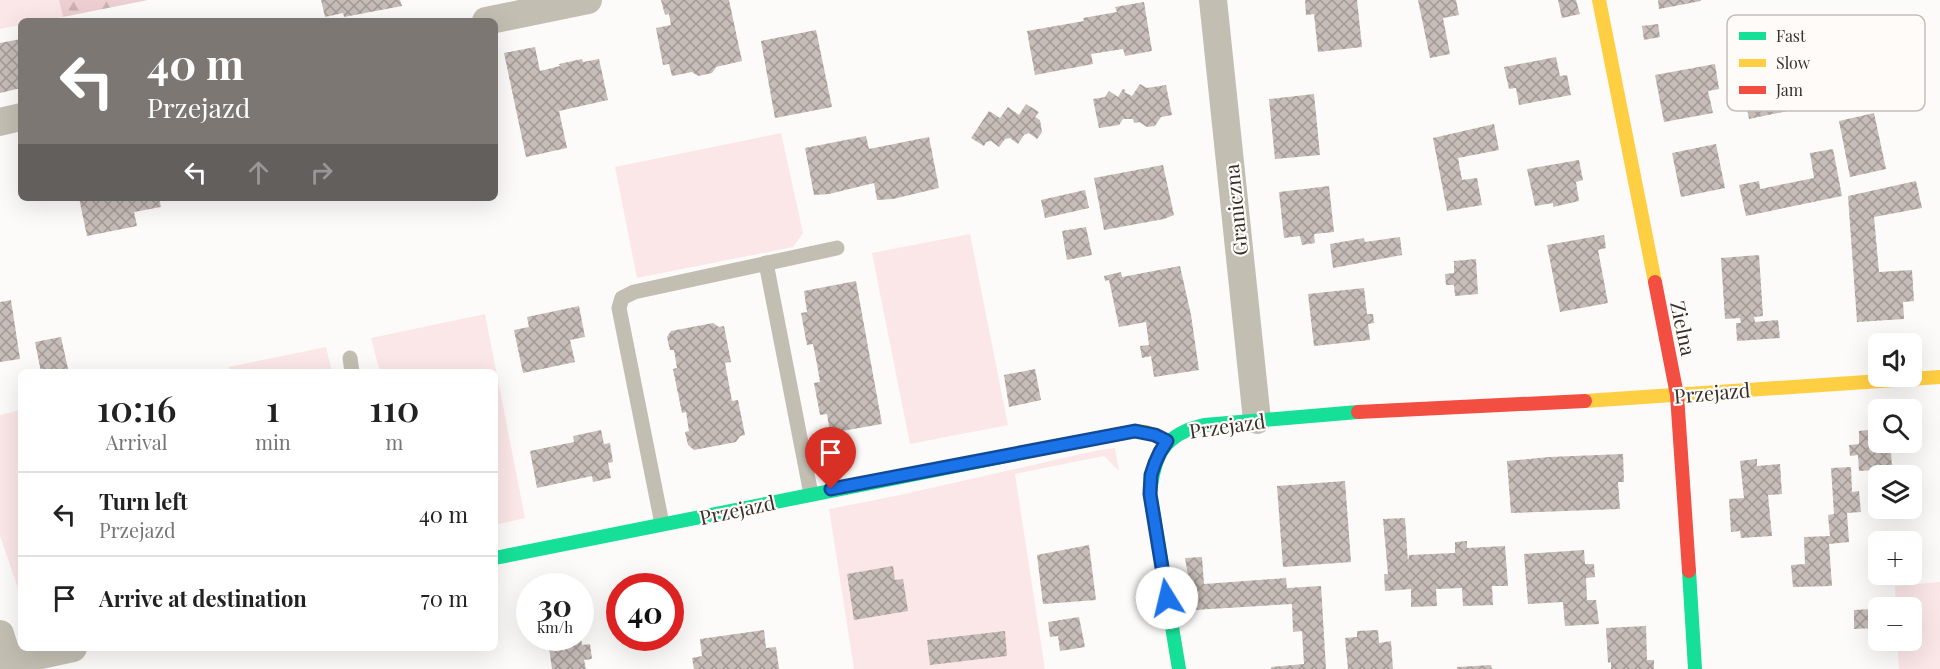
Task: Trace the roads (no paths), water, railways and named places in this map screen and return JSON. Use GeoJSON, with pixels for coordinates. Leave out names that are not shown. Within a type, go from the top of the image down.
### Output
{"type":"FeatureCollection","features":[{"type":"Feature","properties":{"kind":"street"},"geometry":{"type":"LineString","coordinates":[[498,19],[588,0]]}},
{"type":"Feature","properties":{"kind":"street","name":"Graniczna"},"geometry":{"type":"LineString","coordinates":[[1213,0],[1257,420]]}},
{"type":"Feature","properties":{"kind":"street","name":"Zielna"},"geometry":{"type":"LineString","coordinates":[[1599,0],[1677,395],[1695,669]]}},
{"type":"Feature","properties":{"kind":"street"},"geometry":{"type":"LineString","coordinates":[[0,122],[18,118]]}},
{"type":"Feature","properties":{"kind":"street","name":"Przejazd"},"geometry":{"type":"LineString","coordinates":[[498,557],[1135,431],[1155,435],[1167,441],[1195,426],[1257,420],[1386,410],[1677,395],[1940,378]]}},
{"type":"Feature","properties":{"kind":"street"},"geometry":{"type":"LineString","coordinates":[[1167,441],[1151,475],[1150,494],[1179,669]]}},
{"type":"Feature","properties":{"kind":"street"},"geometry":{"type":"LineString","coordinates":[[0,634],[5,663],[59,651]]}},
{"type":"Feature","properties":{"kind":"lane"},"geometry":{"type":"LineString","coordinates":[[662,524],[619,308],[622,298],[634,292],[837,248]]}},
{"type":"Feature","properties":{"kind":"lane"},"geometry":{"type":"LineString","coordinates":[[766,263],[810,494]]}}]}
